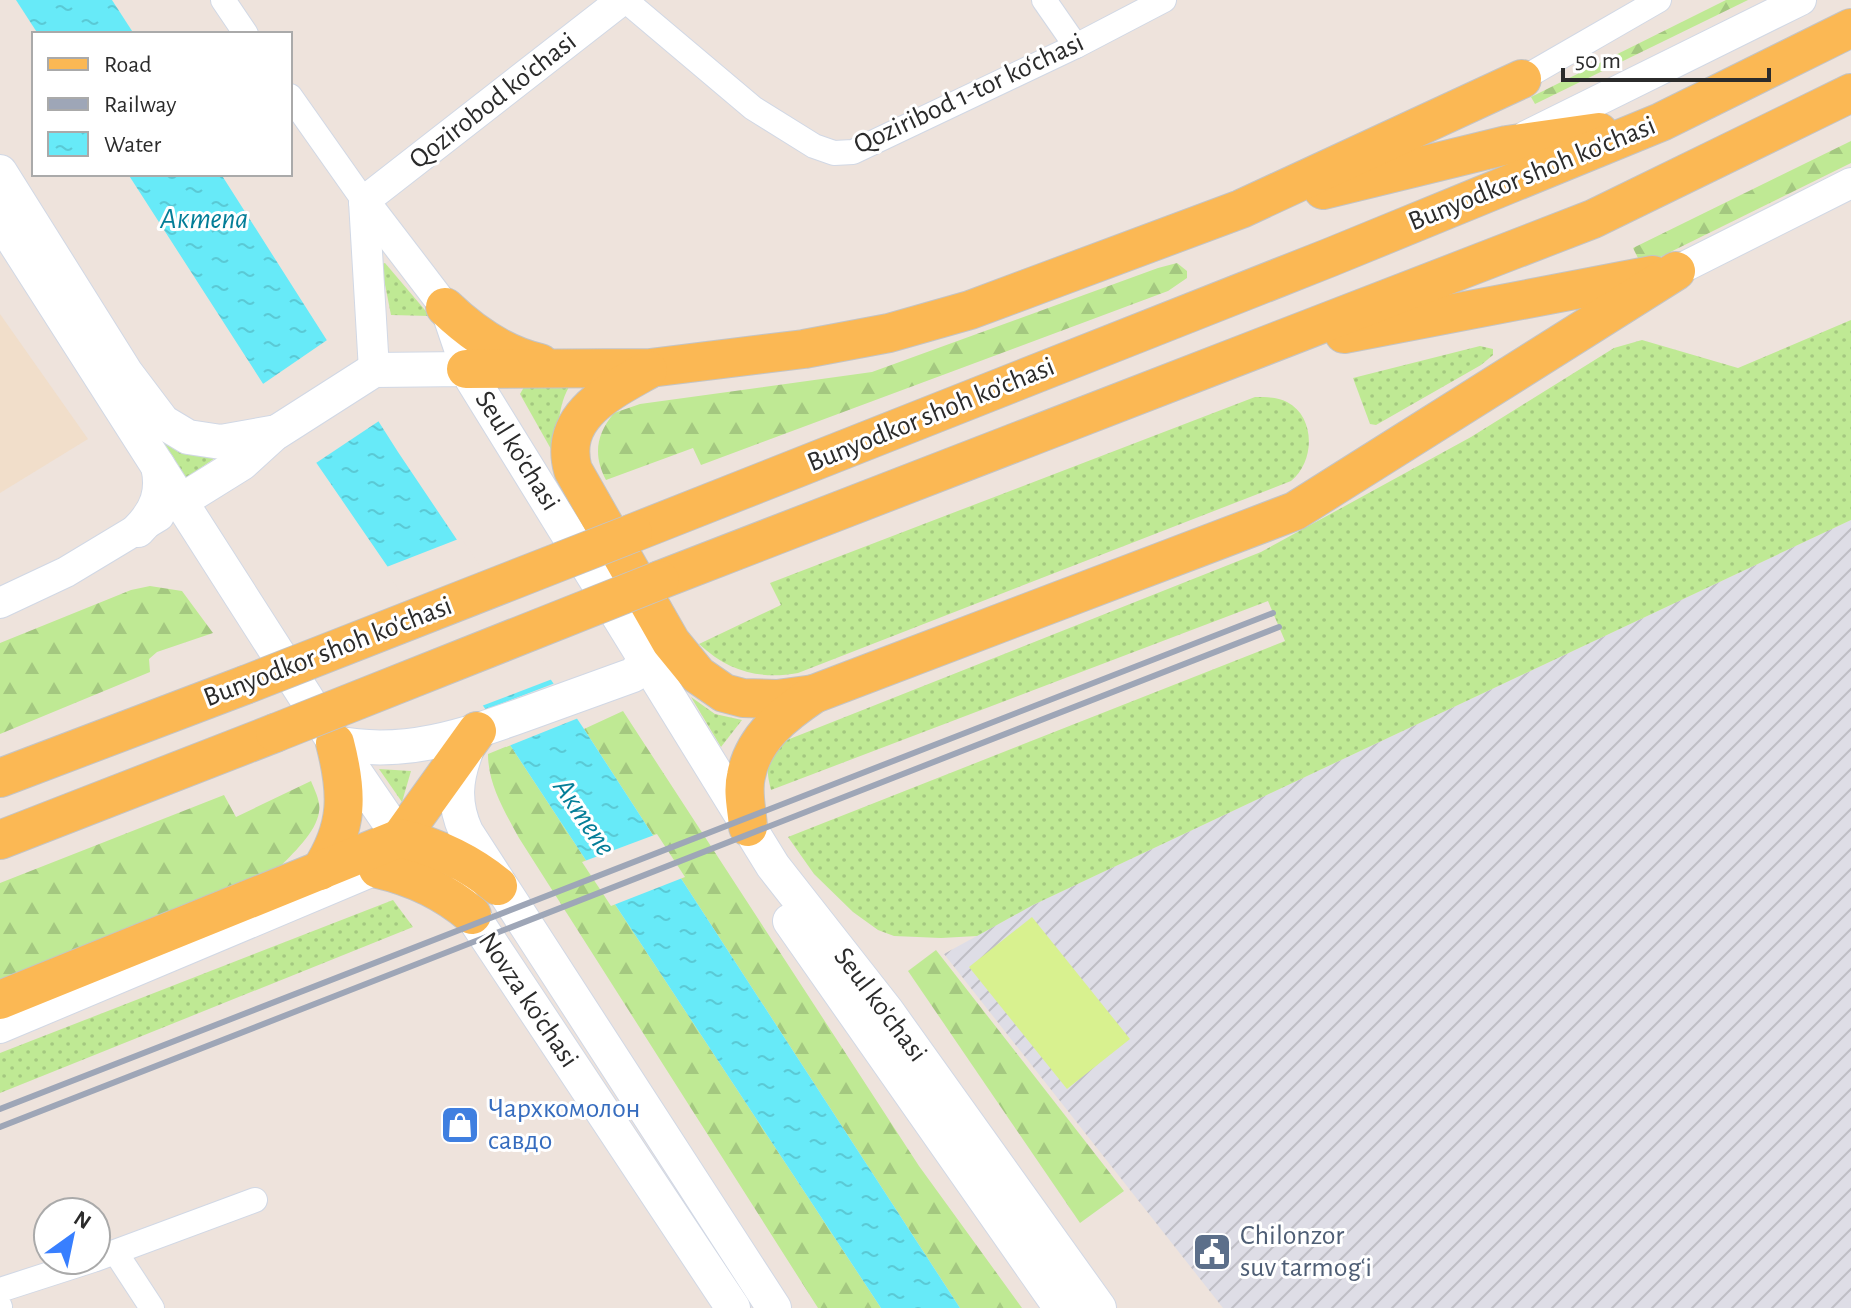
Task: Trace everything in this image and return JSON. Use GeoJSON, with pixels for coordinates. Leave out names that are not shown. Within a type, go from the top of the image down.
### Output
{"type":"FeatureCollection","features":[{"type":"Feature","properties":{"kind":"main road","name":"Bunyodkor shoh ko'chasi"},"geometry":{"type":"LineString","coordinates":[[0,778],[245,685],[1331,257],[1661,122],[1851,28]]}},
{"type":"Feature","properties":{"kind":"main road"},"geometry":{"type":"LineString","coordinates":[[466,369],[650,368],[804,349],[889,333],[970,310],[1241,209],[1522,79]]}},
{"type":"Feature","properties":{"kind":"main road","name":"Bunyodkor shoh ko'chasi"},"geometry":{"type":"LineString","coordinates":[[0,840],[660,580],[1593,219],[1851,93]]}},
{"type":"Feature","properties":{"kind":"main road"},"geometry":{"type":"LineString","coordinates":[[1241,209],[1507,145],[1661,122]]}},
{"type":"Feature","properties":{"kind":"main road"},"geometry":{"type":"LineString","coordinates":[[1331,257],[1507,145]]}},
{"type":"Feature","properties":{"kind":"main road"},"geometry":{"type":"LineString","coordinates":[[0,172],[126,373],[163,422],[188,437],[221,442],[277,432]]}},
{"type":"Feature","properties":{"kind":"main road"},"geometry":{"type":"LineString","coordinates":[[0,219],[335,743],[343,786],[343,818],[337,842],[320,871]]}},
{"type":"Feature","properties":{"kind":"main road"},"geometry":{"type":"LineString","coordinates":[[650,368],[612,390],[582,415],[571,440],[573,470],[671,642],[698,675],[724,693],[743,698],[777,699],[814,694],[1295,511],[1676,271]]}},
{"type":"Feature","properties":{"kind":"main road"},"geometry":{"type":"LineString","coordinates":[[1251,352],[1676,271]]}},
{"type":"Feature","properties":{"kind":"main road"},"geometry":{"type":"LineString","coordinates":[[445,307],[495,345],[534,361],[567,369]]}},
{"type":"Feature","properties":{"kind":"main road","name":"Seul ko'chasi"},"geometry":{"type":"LineString","coordinates":[[374,370],[466,369],[639,665],[747,860],[1061,1308]]}},
{"type":"Feature","properties":{"kind":"main road"},"geometry":{"type":"LineString","coordinates":[[181,501],[242,463],[277,432],[374,370]]}},
{"type":"Feature","properties":{"kind":"main road"},"geometry":{"type":"LineString","coordinates":[[213,550],[218,506],[242,463]]}},
{"type":"Feature","properties":{"kind":"main road"},"geometry":{"type":"LineString","coordinates":[[138,530],[159,499],[161,483],[158,466]]}},
{"type":"Feature","properties":{"kind":"main road"},"geometry":{"type":"LineString","coordinates":[[335,743],[369,748],[404,748],[477,731],[594,689],[639,665]]}},
{"type":"Feature","properties":{"kind":"main road","name":"Seul ko'chasi"},"geometry":{"type":"LineString","coordinates":[[639,665],[773,866],[886,1010],[1099,1308]]}},
{"type":"Feature","properties":{"kind":"main road"},"geometry":{"type":"LineString","coordinates":[[748,827],[745,786],[749,765],[765,735],[779,719],[814,694]]}},
{"type":"Feature","properties":{"kind":"main road"},"geometry":{"type":"LineString","coordinates":[[472,915],[428,885],[378,869],[477,731]]}},
{"type":"Feature","properties":{"kind":"main road","name":"Novza ko'chasi"},"geometry":{"type":"LineString","coordinates":[[477,731],[460,768],[456,799],[466,832],[498,886],[774,1308]]}},
{"type":"Feature","properties":{"kind":"main road","name":"Novza ko'chasi"},"geometry":{"type":"LineString","coordinates":[[335,743],[400,838],[472,915],[733,1308]]}},
{"type":"Feature","properties":{"kind":"main road"},"geometry":{"type":"LineString","coordinates":[[0,1000],[400,838],[450,854],[498,886]]}},
{"type":"Feature","properties":{"kind":"street"},"geometry":{"type":"LineString","coordinates":[[223,0],[245,32]]}},
{"type":"Feature","properties":{"kind":"street","name":"Qoziribod 1-tor ko‘chasi"},"geometry":{"type":"LineString","coordinates":[[624,0],[753,108],[814,146],[834,153],[853,152],[1076,46],[1164,0]]}},
{"type":"Feature","properties":{"kind":"street","name":"Qozirobod ko'chasi"},"geometry":{"type":"LineString","coordinates":[[364,201],[624,0]]}},
{"type":"Feature","properties":{"kind":"street"},"geometry":{"type":"LineString","coordinates":[[1044,0],[1076,46]]}},
{"type":"Feature","properties":{"kind":"street"},"geometry":{"type":"LineString","coordinates":[[1522,79],[1659,0]]}},
{"type":"Feature","properties":{"kind":"street"},"geometry":{"type":"LineString","coordinates":[[1507,145],[1801,0]]}},
{"type":"Feature","properties":{"kind":"street"},"geometry":{"type":"LineString","coordinates":[[292,99],[364,201],[445,307],[466,369]]}},
{"type":"Feature","properties":{"kind":"street"},"geometry":{"type":"LineString","coordinates":[[1676,271],[1851,183]]}},
{"type":"Feature","properties":{"kind":"street"},"geometry":{"type":"LineString","coordinates":[[364,201],[374,370]]}},
{"type":"Feature","properties":{"kind":"street"},"geometry":{"type":"LineString","coordinates":[[0,603],[66,572],[181,501]]}},
{"type":"Feature","properties":{"kind":"street"},"geometry":{"type":"LineString","coordinates":[[0,1028],[378,869]]}},
{"type":"Feature","properties":{"kind":"street"},"geometry":{"type":"LineString","coordinates":[[112,1253],[255,1200]]}},
{"type":"Feature","properties":{"kind":"street"},"geometry":{"type":"LineString","coordinates":[[112,1268],[152,1308]]}},
{"type":"Feature","properties":{"kind":"street"},"geometry":{"type":"LineString","coordinates":[[0,1290],[43,1276]]}},
{"type":"Feature","properties":{"kind":"shaded area"},"geometry":{"type":"Polygon","coordinates":[[[0,314],[88,439],[0,493],[0,314]]]}},
{"type":"Feature","properties":{"kind":"shaded area"},"geometry":{"type":"Polygon","coordinates":[[[1851,520],[1851,1308],[1223,1308],[944,954],[1033,905],[1851,520]]]}},
{"type":"Feature","properties":{"kind":"green space"},"geometry":{"type":"Polygon","coordinates":[[[1726,0],[1748,0],[1535,104],[1531,97],[1726,0]]]}},
{"type":"Feature","properties":{"kind":"green space"},"geometry":{"type":"Polygon","coordinates":[[[1851,141],[1851,163],[1642,266],[1633,248],[1851,141]]]}},
{"type":"Feature","properties":{"kind":"green space"},"geometry":{"type":"Polygon","coordinates":[[[385,263],[430,316],[391,315],[381,264],[385,263]]]}},
{"type":"Feature","properties":{"kind":"green space"},"geometry":{"type":"Polygon","coordinates":[[[1177,263],[1187,271],[1187,278],[1168,291],[701,465],[693,448],[606,480],[602,471],[598,445],[603,429],[614,413],[640,404],[872,372],[1177,263]]]}},
{"type":"Feature","properties":{"kind":"green space"},"geometry":{"type":"Polygon","coordinates":[[[1851,320],[1851,520],[1033,905],[977,936],[894,936],[878,930],[853,912],[814,874],[788,837],[1285,641],[1268,601],[771,790],[769,762],[787,740],[1261,552],[1471,437],[1614,348],[1642,340],[1738,368],[1851,320]]]}},
{"type":"Feature","properties":{"kind":"green space"},"geometry":{"type":"Polygon","coordinates":[[[1480,346],[1493,349],[1493,355],[1481,365],[1376,425],[1370,424],[1353,378],[1480,346]]]}},
{"type":"Feature","properties":{"kind":"green space"},"geometry":{"type":"Polygon","coordinates":[[[571,384],[561,410],[556,458],[520,394],[524,387],[571,384]]]}},
{"type":"Feature","properties":{"kind":"green space"},"geometry":{"type":"Polygon","coordinates":[[[1255,397],[1283,400],[1303,418],[1309,440],[1308,452],[1305,463],[1291,481],[798,673],[770,675],[745,671],[721,661],[699,644],[781,605],[770,583],[1255,397]]]}},
{"type":"Feature","properties":{"kind":"green space"},"geometry":{"type":"Polygon","coordinates":[[[144,424],[218,456],[183,480],[144,424]]]}},
{"type":"Feature","properties":{"kind":"green space"},"geometry":{"type":"Polygon","coordinates":[[[150,586],[182,591],[213,633],[157,652],[149,659],[150,672],[0,734],[0,643],[131,590],[150,586]]]}},
{"type":"Feature","properties":{"kind":"green space"},"geometry":{"type":"Polygon","coordinates":[[[691,697],[715,714],[742,720],[721,747],[691,697]]]}},
{"type":"Feature","properties":{"kind":"green space"},"geometry":{"type":"Polygon","coordinates":[[[623,711],[919,1166],[1022,1308],[960,1308],[584,729],[623,711]]]}},
{"type":"Feature","properties":{"kind":"green space"},"geometry":{"type":"Polygon","coordinates":[[[510,745],[881,1308],[818,1308],[519,838],[498,798],[489,765],[488,754],[510,745]]]}},
{"type":"Feature","properties":{"kind":"green space"},"geometry":{"type":"Polygon","coordinates":[[[379,769],[411,771],[402,802],[379,769]]]}},
{"type":"Feature","properties":{"kind":"green space"},"geometry":{"type":"Polygon","coordinates":[[[311,781],[319,804],[317,820],[303,843],[278,869],[0,984],[0,883],[224,795],[236,817],[311,781]]]}},
{"type":"Feature","properties":{"kind":"green space"},"geometry":{"type":"Polygon","coordinates":[[[393,900],[413,927],[0,1093],[0,1053],[393,900]]]}},
{"type":"Feature","properties":{"kind":"green space"},"geometry":{"type":"Polygon","coordinates":[[[1032,917],[1130,1039],[1067,1089],[969,967],[1032,917]]]}},
{"type":"Feature","properties":{"kind":"green space"},"geometry":{"type":"Polygon","coordinates":[[[936,950],[1124,1191],[1080,1223],[908,971],[936,950]]]}},
{"type":"Feature","properties":{"kind":"water"},"geometry":{"type":"Polygon","coordinates":[[[16,0],[112,0],[133,32],[37,32],[16,0]]]}},
{"type":"Feature","properties":{"kind":"water","name":"Актепа"},"geometry":{"type":"Polygon","coordinates":[[[129,176],[222,176],[398,452],[584,729],[960,1308],[881,1308],[510,745],[278,407],[129,176]]]}},
{"type":"Feature","properties":{"kind":"pier"},"geometry":{"type":"Polygon","coordinates":[[[330,338],[382,419],[313,465],[260,386],[330,338]]]}},
{"type":"Feature","properties":{"kind":"pier"},"geometry":{"type":"Polygon","coordinates":[[[461,538],[555,678],[479,707],[384,568],[461,538]]]}},
{"type":"Feature","properties":{"kind":"pier"},"geometry":{"type":"Polygon","coordinates":[[[558,682],[581,717],[506,747],[482,711],[558,682]]]}},
{"type":"Feature","properties":{"kind":"pier"},"geometry":{"type":"Polygon","coordinates":[[[657,834],[685,877],[611,906],[582,862],[657,834]]]}},
{"type":"Feature","properties":{"kind":"railway"},"geometry":{"type":"LineString","coordinates":[[0,1109],[1273,613]]}},
{"type":"Feature","properties":{"kind":"railway"},"geometry":{"type":"LineString","coordinates":[[0,1127],[1279,627]]}},
{"type":"Feature","properties":{"kind":"place","name":"Чархкомолон савдо"},"geometry":{"type":"Point","coordinates":[460,1125]}},
{"type":"Feature","properties":{"kind":"place","name":"Chilonzor suv tarmog‘i"},"geometry":{"type":"Point","coordinates":[1212,1252]}},
{"type":"Feature","properties":{"kind":"water label","name":"Актепе"},"geometry":{"type":"Point","coordinates":[584,817]}}]}
